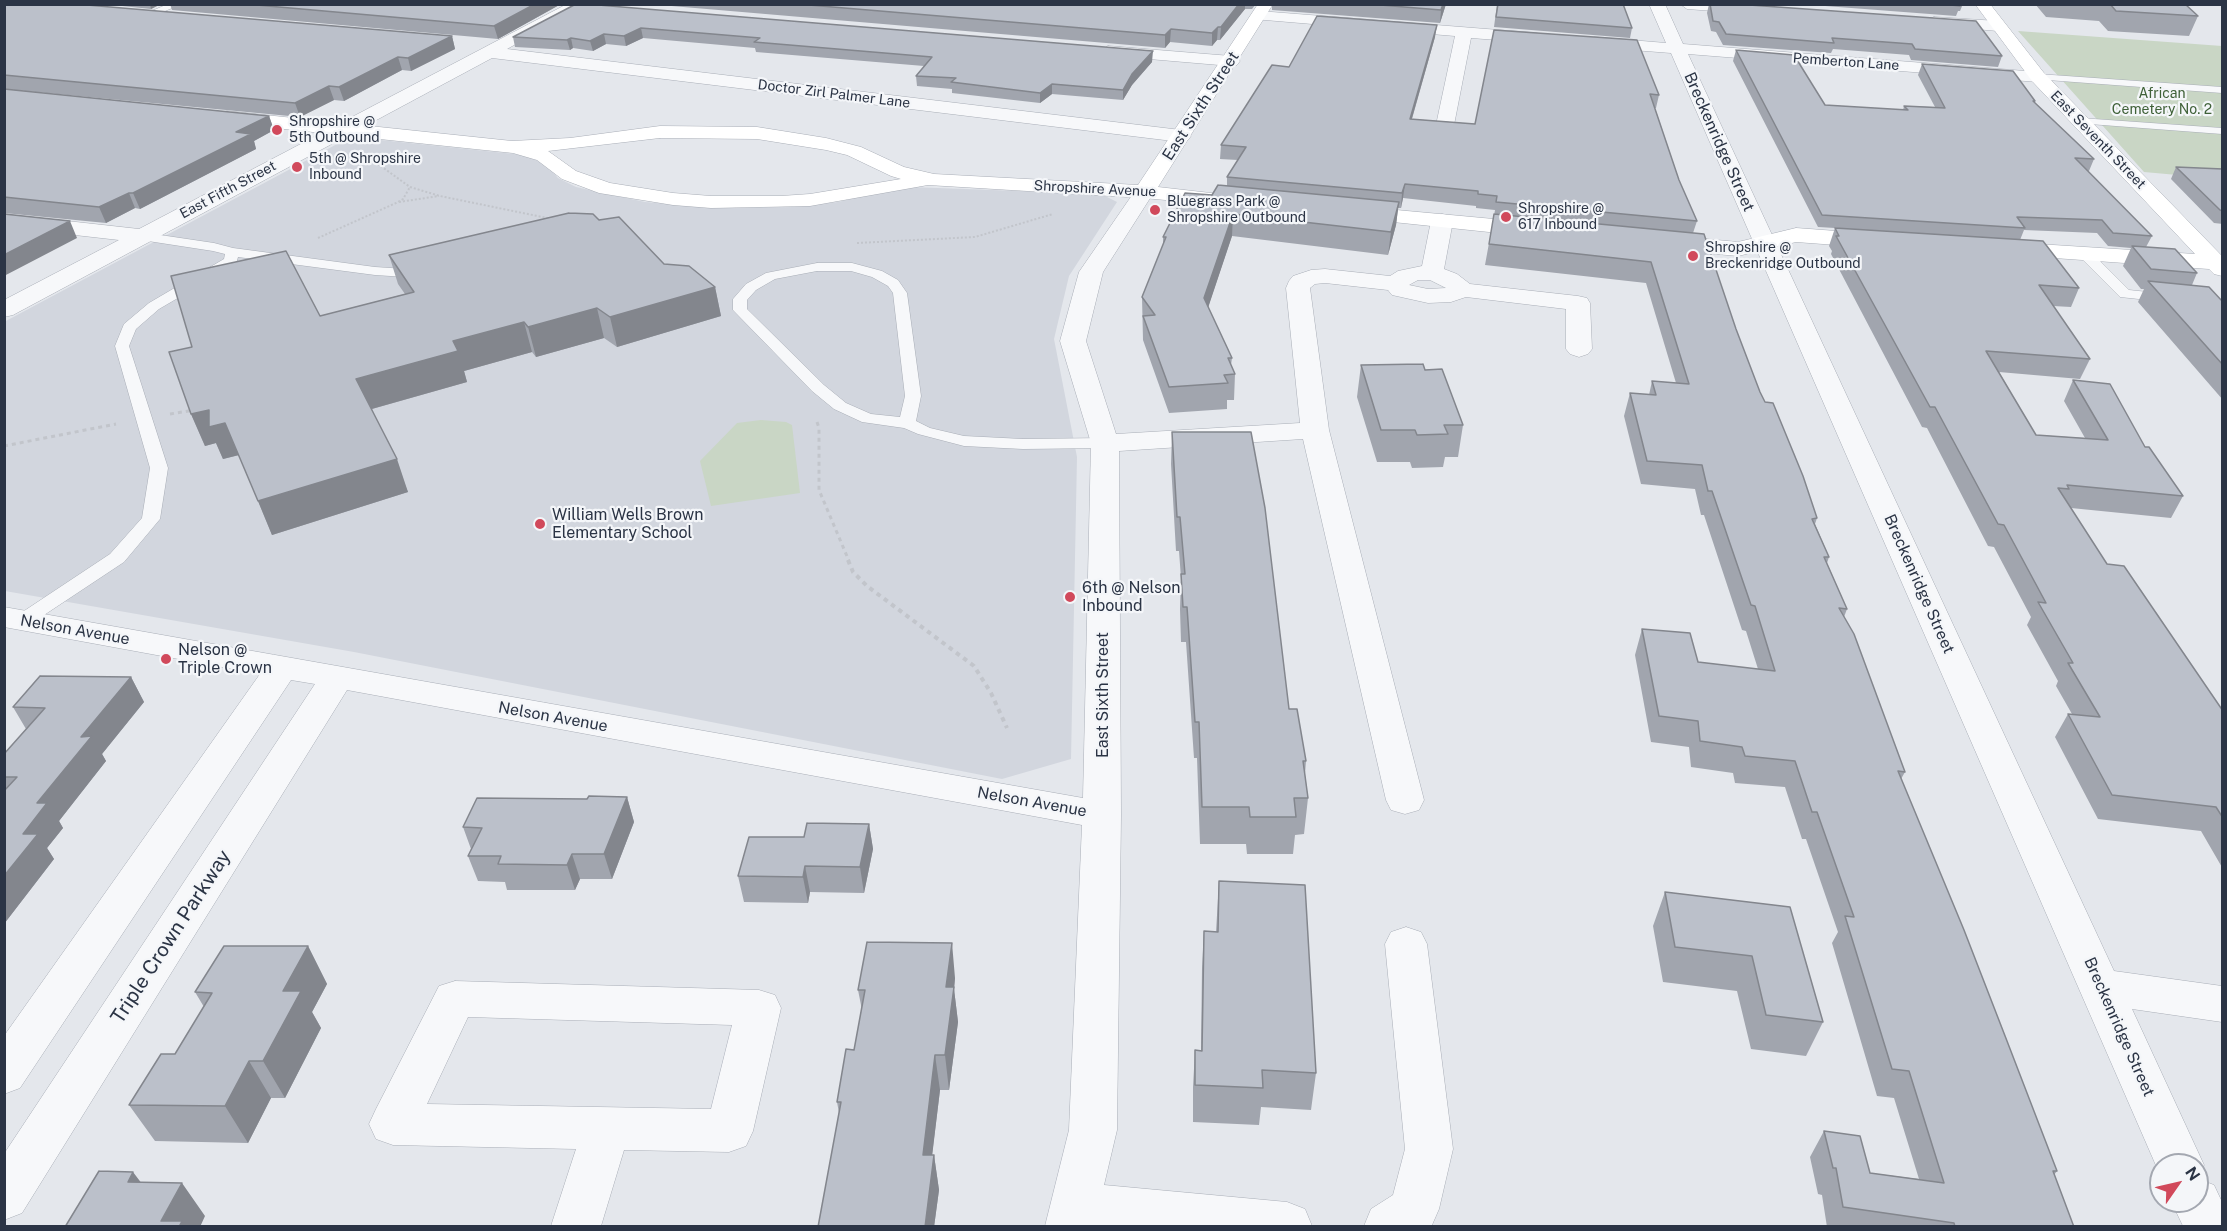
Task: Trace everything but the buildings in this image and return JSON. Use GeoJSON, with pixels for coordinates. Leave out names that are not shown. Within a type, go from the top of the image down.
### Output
{"type":"FeatureCollection","features":[{"type":"Feature","properties":{"kind":"street","name":"Breckenridge Street"},"geometry":{"type":"LineString","coordinates":[[1657,4],[2102,987],[2175,1153]]}},
{"type":"Feature","properties":{"kind":"street"},"geometry":{"type":"LineString","coordinates":[[1687,4],[1771,10]]}},
{"type":"Feature","properties":{"kind":"street","name":"East Seventh Street"},"geometry":{"type":"LineString","coordinates":[[1982,4],[2038,77],[2220,265]]}},
{"type":"Feature","properties":{"kind":"street","name":"East Fifth Street"},"geometry":{"type":"LineString","coordinates":[[4,310],[343,130],[487,47],[583,6]]}},
{"type":"Feature","properties":{"kind":"street"},"geometry":{"type":"LineString","coordinates":[[1263,10],[1464,32],[1559,39]]}},
{"type":"Feature","properties":{"kind":"street","name":"East Sixth Street"},"geometry":{"type":"LineString","coordinates":[[1073,1216],[1093,1130],[1102,815],[1105,443],[1094,414],[1073,341],[1091,272],[1263,10]]}},
{"type":"Feature","properties":{"kind":"street"},"geometry":{"type":"LineString","coordinates":[[139,16],[179,12]]}},
{"type":"Feature","properties":{"kind":"street"},"geometry":{"type":"LineString","coordinates":[[1915,21],[1998,26]]}},
{"type":"Feature","properties":{"kind":"street"},"geometry":{"type":"LineString","coordinates":[[1445,124],[1464,32]]}},
{"type":"Feature","properties":{"kind":"street","name":"Pemberton Lane"},"geometry":{"type":"LineString","coordinates":[[1582,41],[2038,77]]}},
{"type":"Feature","properties":{"kind":"street","name":"Doctor Zirl Palmer Lane"},"geometry":{"type":"LineString","coordinates":[[487,47],[1181,136]]}},
{"type":"Feature","properties":{"kind":"street"},"geometry":{"type":"LineString","coordinates":[[1090,49],[1231,61]]}},
{"type":"Feature","properties":{"kind":"street","name":"Shropshire Avenue"},"geometry":{"type":"LineString","coordinates":[[207,115],[512,147],[570,144],[660,132],[757,133],[854,151],[911,176],[934,180],[1144,192],[1252,202]]}},
{"type":"Feature","properties":{"kind":"street","name":"Shropshire Avenue"},"geometry":{"type":"LineString","coordinates":[[558,166],[558,156],[571,148],[597,140]]}},
{"type":"Feature","properties":{"kind":"street","name":"Shropshire Avenue"},"geometry":{"type":"LineString","coordinates":[[512,147],[544,156],[569,175],[606,189],[636,195],[711,202],[810,200],[934,180]]}},
{"type":"Feature","properties":{"kind":"street"},"geometry":{"type":"LineString","coordinates":[[864,190],[878,183],[884,174],[878,163]]}},
{"type":"Feature","properties":{"kind":"street"},"geometry":{"type":"LineString","coordinates":[[1335,210],[1562,232]]}},
{"type":"Feature","properties":{"kind":"street"},"geometry":{"type":"LineString","coordinates":[[4,220],[140,236]]}},
{"type":"Feature","properties":{"kind":"street"},"geometry":{"type":"LineString","coordinates":[[1432,273],[1442,221]]}},
{"type":"Feature","properties":{"kind":"street"},"geometry":{"type":"LineString","coordinates":[[1644,240],[1738,249],[1796,235],[1900,242]]}},
{"type":"Feature","properties":{"kind":"street"},"geometry":{"type":"LineString","coordinates":[[1981,247],[2220,265]]}},
{"type":"Feature","properties":{"kind":"street"},"geometry":{"type":"LineString","coordinates":[[1405,800],[1315,430],[1298,288],[1301,281],[1325,276],[1395,284],[1406,276],[1432,273],[1449,279],[1463,290]]}},
{"type":"Feature","properties":{"kind":"street"},"geometry":{"type":"LineString","coordinates":[[1395,284],[1400,290],[1428,296],[1451,295],[1463,290],[1578,303],[1579,349]]}},
{"type":"Feature","properties":{"kind":"street"},"geometry":{"type":"LineString","coordinates":[[1105,443],[1315,430]]}},
{"type":"Feature","properties":{"kind":"street","name":"Nelson Avenue"},"geometry":{"type":"LineString","coordinates":[[13,619],[1102,815]]}},
{"type":"Feature","properties":{"kind":"street"},"geometry":{"type":"LineString","coordinates":[[4,1074],[282,668]]}},
{"type":"Feature","properties":{"kind":"street","name":"Triple Crown Parkway"},"geometry":{"type":"LineString","coordinates":[[4,1197],[338,677]]}},
{"type":"Feature","properties":{"kind":"street"},"geometry":{"type":"LineString","coordinates":[[1389,1227],[1414,1209],[1429,1149],[1406,944]]}},
{"type":"Feature","properties":{"kind":"street"},"geometry":{"type":"LineString","coordinates":[[2102,987],[2223,1005]]}},
{"type":"Feature","properties":{"kind":"street"},"geometry":{"type":"LineString","coordinates":[[455,999],[759,1008],[729,1131],[606,1129],[393,1124],[455,999]]}},
{"type":"Feature","properties":{"kind":"street"},"geometry":{"type":"LineString","coordinates":[[576,1227],[606,1129]]}},
{"type":"Feature","properties":{"kind":"street"},"geometry":{"type":"LineString","coordinates":[[2202,1213],[2208,1227]]}},
{"type":"Feature","properties":{"kind":"street"},"geometry":{"type":"LineString","coordinates":[[1073,1216],[1287,1227]]}},
{"type":"Feature","properties":{"kind":"lane"},"geometry":{"type":"LineString","coordinates":[[2038,77],[2223,90]]}},
{"type":"Feature","properties":{"kind":"lane"},"geometry":{"type":"LineString","coordinates":[[2080,121],[2223,131]]}},
{"type":"Feature","properties":{"kind":"lane"},"geometry":{"type":"LineString","coordinates":[[140,236],[214,247],[232,252],[375,271],[405,273],[428,268]]}},
{"type":"Feature","properties":{"kind":"lane"},"geometry":{"type":"LineString","coordinates":[[13,619],[117,558],[151,519],[159,468],[122,346],[129,327],[154,306],[231,261],[232,252]]}},
{"type":"Feature","properties":{"kind":"lane"},"geometry":{"type":"LineString","coordinates":[[2085,254],[2125,294],[2179,299]]}},
{"type":"Feature","properties":{"kind":"lane"},"geometry":{"type":"LineString","coordinates":[[908,423],[913,396],[900,293],[893,283],[877,274],[852,267],[817,267],[771,276],[751,287],[741,299],[740,310],[818,388],[840,406],[868,419],[908,423],[924,431],[964,441],[1023,444],[1105,443]]}},
{"type":"Feature","properties":{"kind":"path"},"geometry":{"type":"LineString","coordinates":[[369,157],[410,187],[440,196],[559,220]]}},
{"type":"Feature","properties":{"kind":"path"},"geometry":{"type":"LineString","coordinates":[[317,239],[396,203],[402,199],[410,187]]}},
{"type":"Feature","properties":{"kind":"path"},"geometry":{"type":"LineString","coordinates":[[396,203],[440,196]]}},
{"type":"Feature","properties":{"kind":"path"},"geometry":{"type":"LineString","coordinates":[[853,244],[894,239],[929,241],[975,237],[1054,214]]}},
{"type":"Feature","properties":{"kind":"path"},"geometry":{"type":"LineString","coordinates":[[169,414],[202,408]]}},
{"type":"Feature","properties":{"kind":"path"},"geometry":{"type":"LineString","coordinates":[[815,417],[819,428],[819,490],[853,572],[867,586],[910,615],[974,666],[991,693],[1007,728]]}},
{"type":"Feature","properties":{"kind":"path"},"geometry":{"type":"LineString","coordinates":[[4,446],[123,423]]}},
{"type":"Feature","properties":{"kind":"shaded area","name":"William Wells Brown Elementary School"},"geometry":{"type":"Polygon","coordinates":[[[371,139],[524,155],[547,165],[558,178],[576,187],[645,202],[680,205],[718,208],[793,207],[838,202],[881,191],[910,187],[1101,194],[1117,202],[1069,276],[1054,339],[1077,457],[1071,759],[1002,779],[354,652],[5,591],[4,322],[339,143],[371,139]]]}},
{"type":"Feature","properties":{"kind":"green space","name":"African Cemetery No. 2"},"geometry":{"type":"Polygon","coordinates":[[[2018,31],[2222,46],[2222,179],[2144,172],[2018,31]]]}},
{"type":"Feature","properties":{"kind":"green space"},"geometry":{"type":"Polygon","coordinates":[[[761,420],[786,422],[792,425],[800,493],[711,506],[700,461],[737,423],[761,420]]]}},
{"type":"Feature","properties":{"kind":"place","name":"Shropshire @ 5th Outbound"},"geometry":{"type":"Point","coordinates":[277,130]}},
{"type":"Feature","properties":{"kind":"place","name":"5th @ Shropshire Inbound"},"geometry":{"type":"Point","coordinates":[297,167]}},
{"type":"Feature","properties":{"kind":"place","name":"Bluegrass Park @ Shropshire Outbound"},"geometry":{"type":"Point","coordinates":[1155,210]}},
{"type":"Feature","properties":{"kind":"place","name":"Shropshire @ 617 Inbound"},"geometry":{"type":"Point","coordinates":[1506,217]}},
{"type":"Feature","properties":{"kind":"place","name":"Shropshire @ Breckenridge Outbound"},"geometry":{"type":"Point","coordinates":[1693,256]}},
{"type":"Feature","properties":{"kind":"place","name":"William Wells Brown Elementary School"},"geometry":{"type":"Point","coordinates":[540,524]}},
{"type":"Feature","properties":{"kind":"place","name":"6th @ Nelson Inbound"},"geometry":{"type":"Point","coordinates":[1070,597]}},
{"type":"Feature","properties":{"kind":"place","name":"Nelson @ Triple Crown"},"geometry":{"type":"Point","coordinates":[166,659]}}]}
